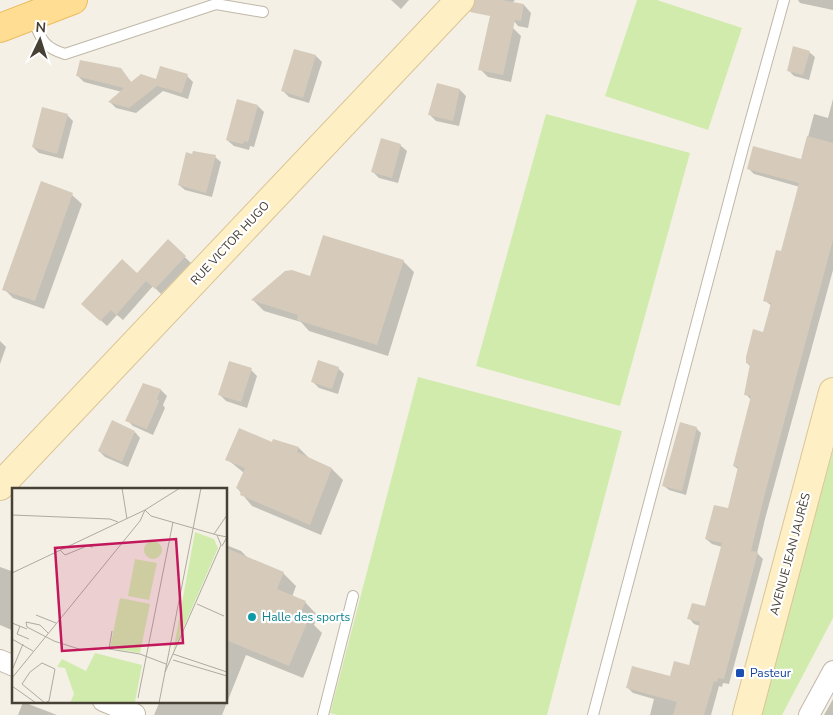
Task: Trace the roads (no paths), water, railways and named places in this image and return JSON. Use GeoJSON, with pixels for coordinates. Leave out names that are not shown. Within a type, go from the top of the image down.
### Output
{"type":"FeatureCollection","features":[{"type":"Feature","properties":{"kind":"main road"},"geometry":{"type":"LineString","coordinates":[[0,28],[73,0]]}},
{"type":"Feature","properties":{"kind":"street","name":"RUE VICTOR HUGO"},"geometry":{"type":"LineString","coordinates":[[0,486],[460,0]]}},
{"type":"Feature","properties":{"kind":"street","name":"AVENUE JEAN JAURÈS"},"geometry":{"type":"LineString","coordinates":[[747,715],[833,392]]}},
{"type":"Feature","properties":{"kind":"street"},"geometry":{"type":"LineString","coordinates":[[0,660],[12,665]]}},
{"type":"Feature","properties":{"kind":"street"},"geometry":{"type":"LineString","coordinates":[[809,715],[833,671]]}},
{"type":"Feature","properties":{"kind":"street"},"geometry":{"type":"LineString","coordinates":[[105,702],[135,714]]}},
{"type":"Feature","properties":{"kind":"lane"},"geometry":{"type":"LineString","coordinates":[[593,715],[741,153],[784,0]]}},
{"type":"Feature","properties":{"kind":"lane"},"geometry":{"type":"LineString","coordinates":[[32,16],[42,42],[52,50],[65,54],[216,4],[264,12]]}},
{"type":"Feature","properties":{"kind":"lane"},"geometry":{"type":"LineString","coordinates":[[323,715],[353,596]]}},
{"type":"Feature","properties":{"kind":"place","name":"Halle des sports"},"geometry":{"type":"Point","coordinates":[252,617]}},
{"type":"Feature","properties":{"kind":"place","name":"Pasteur"},"geometry":{"type":"Point","coordinates":[740,673]}}]}
